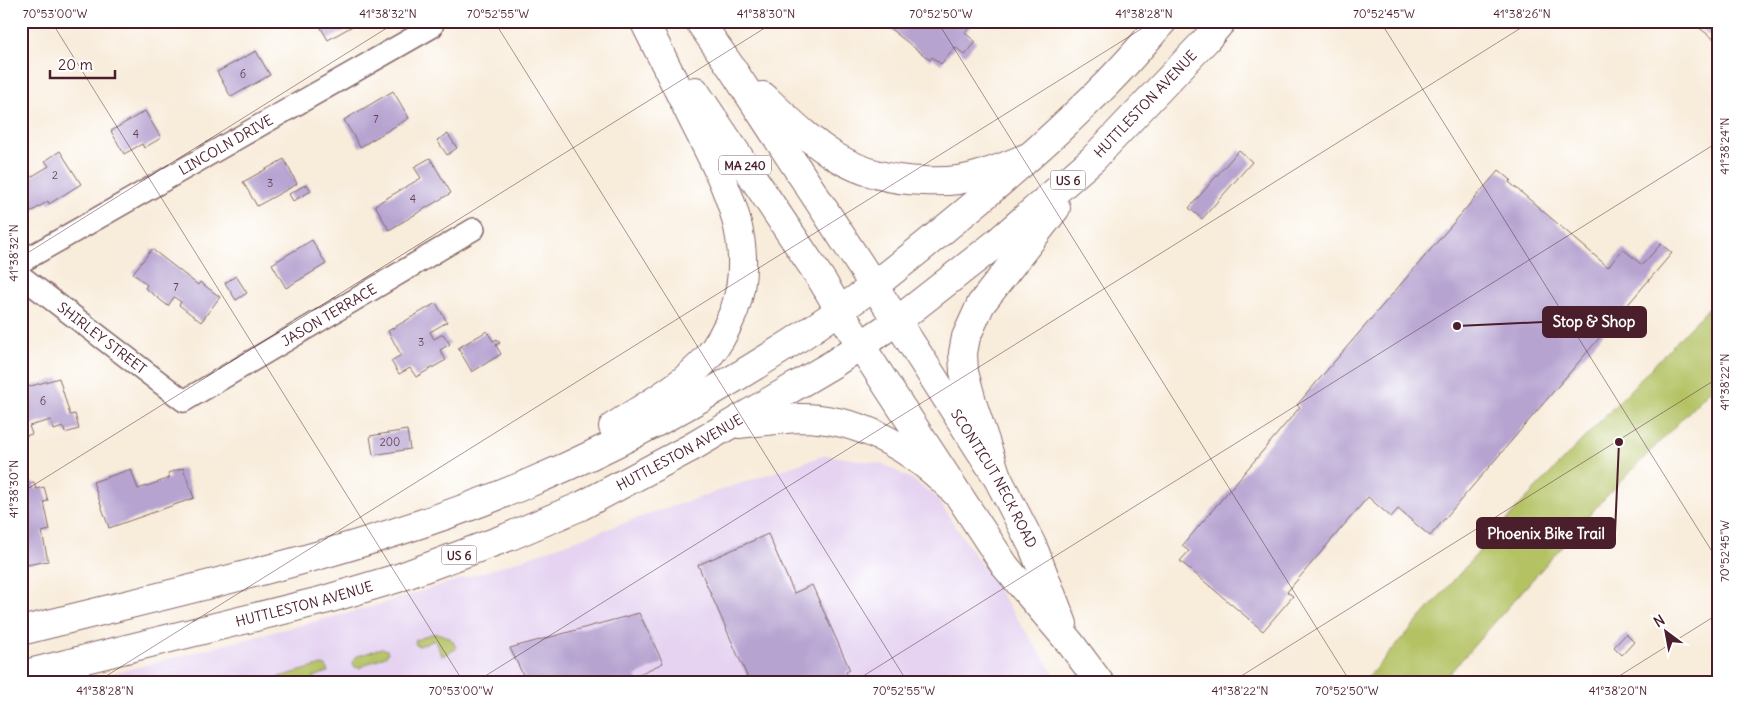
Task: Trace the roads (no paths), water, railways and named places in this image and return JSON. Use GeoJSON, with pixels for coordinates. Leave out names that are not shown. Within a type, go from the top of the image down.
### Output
{"type":"FeatureCollection","features":[{"type":"Feature","properties":{"kind":"main road","name":"MA 240"},"geometry":{"type":"LineString","coordinates":[[645,21],[733,147],[823,282],[861,346]]}},
{"type":"Feature","properties":{"kind":"main road"},"geometry":{"type":"LineString","coordinates":[[524,485],[678,385],[694,372],[720,340],[737,300],[741,284],[742,247],[734,212],[718,169],[645,21]]}},
{"type":"Feature","properties":{"kind":"main road","name":"MA 240"},"geometry":{"type":"LineString","coordinates":[[699,21],[897,321]]}},
{"type":"Feature","properties":{"kind":"main road"},"geometry":{"type":"LineString","coordinates":[[21,631],[296,562],[376,538],[524,485],[697,401],[840,311],[979,201],[1089,102],[1164,21]]}},
{"type":"Feature","properties":{"kind":"main road","name":"HUTTLESTON AVENUE"},"geometry":{"type":"LineString","coordinates":[[21,675],[289,610],[407,574],[551,519],[616,487],[730,425],[861,346],[897,321],[994,245],[1093,158],[1222,21]]}},
{"type":"Feature","properties":{"kind":"main road"},"geometry":{"type":"LineString","coordinates":[[731,67],[814,142],[838,160],[868,173],[885,178],[908,181],[953,180],[979,176],[1030,156]]}},
{"type":"Feature","properties":{"kind":"main road"},"geometry":{"type":"LineString","coordinates":[[997,477],[964,372],[963,353],[966,337],[981,304],[993,287],[1093,158]]}},
{"type":"Feature","properties":{"kind":"main road","name":"SCONTICUT NECK ROAD"},"geometry":{"type":"LineString","coordinates":[[897,321],[997,477],[1033,547],[1071,644]]}},
{"type":"Feature","properties":{"kind":"main road","name":"SCONTICUT NECK ROAD"},"geometry":{"type":"LineString","coordinates":[[861,346],[1005,566],[1071,644],[1100,683]]}},
{"type":"Feature","properties":{"kind":"main road"},"geometry":{"type":"LineString","coordinates":[[730,425],[800,418],[844,423],[879,436],[906,451],[937,473],[959,496]]}},
{"type":"Feature","properties":{"kind":"street","name":"LINCOLN DRIVE"},"geometry":{"type":"LineString","coordinates":[[21,262],[432,27]]}},
{"type":"Feature","properties":{"kind":"street","name":"JASON TERRACE"},"geometry":{"type":"LineString","coordinates":[[184,401],[474,229]]}},
{"type":"Feature","properties":{"kind":"street","name":"SHIRLEY STREET"},"geometry":{"type":"LineString","coordinates":[[21,276],[184,401]]}},
{"type":"Feature","properties":{"kind":"place","name":"Stop & Shop"},"geometry":{"type":"Point","coordinates":[1457,326]}},
{"type":"Feature","properties":{"kind":"place","name":"Phoenix Bike Trail"},"geometry":{"type":"Point","coordinates":[1619,442]}}]}
